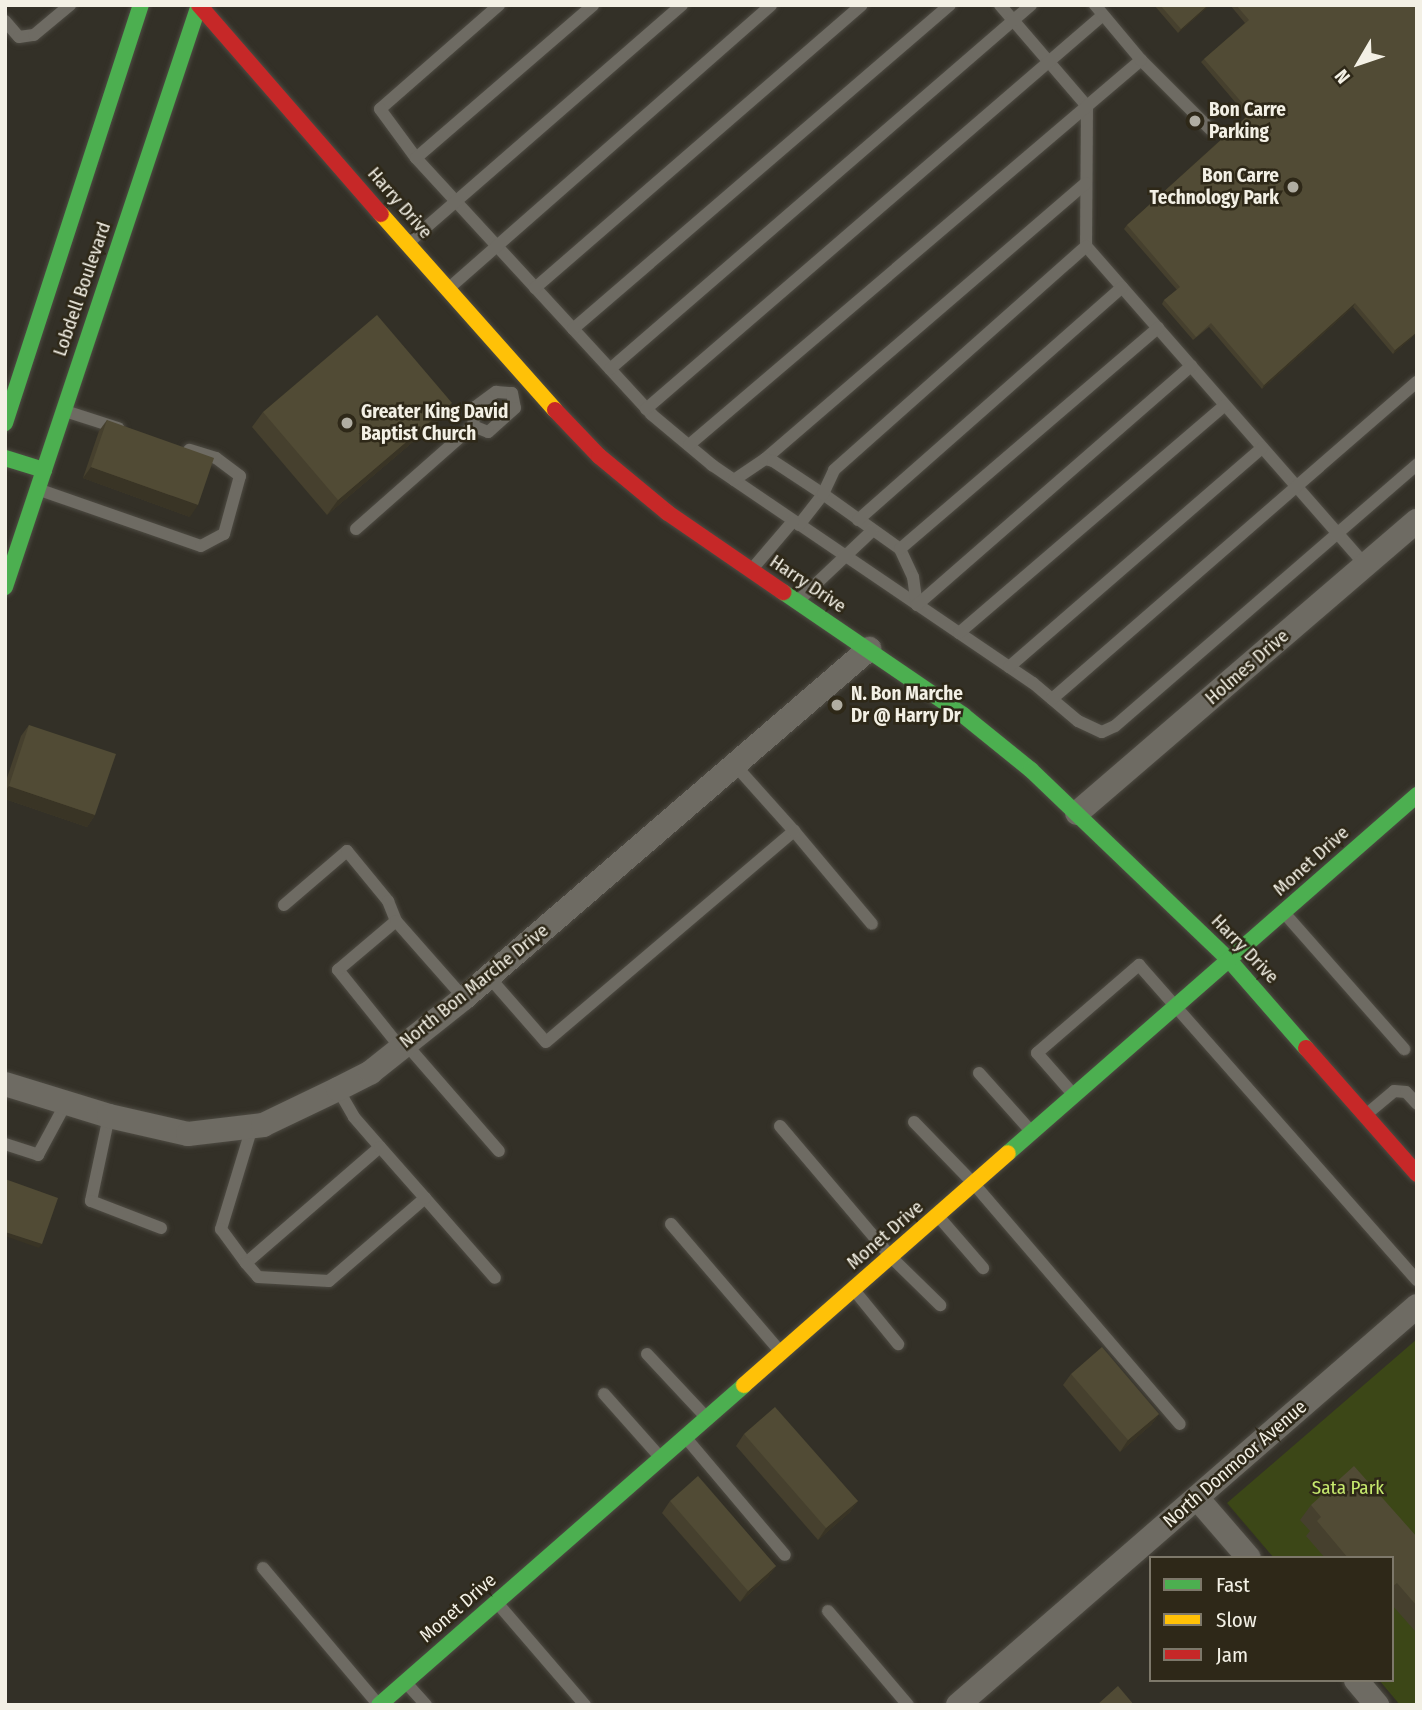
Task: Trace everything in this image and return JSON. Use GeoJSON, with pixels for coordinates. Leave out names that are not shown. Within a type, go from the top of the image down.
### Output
{"type":"FeatureCollection","features":[{"type":"Feature","properties":{"kind":"street","name":"Lobdell Boulevard"},"geometry":{"type":"LineString","coordinates":[[5,423],[141,5]]}},
{"type":"Feature","properties":{"kind":"street","name":"Lobdell Boulevard"},"geometry":{"type":"LineString","coordinates":[[5,587],[199,5]]}},
{"type":"Feature","properties":{"kind":"street","name":"Harry Drive"},"geometry":{"type":"LineString","coordinates":[[199,5],[570,428],[628,481],[751,570],[963,715],[1031,770],[1230,961],[1365,1115],[1413,1163]]}},
{"type":"Feature","properties":{"kind":"street"},"geometry":{"type":"LineString","coordinates":[[5,458],[44,470]]}},
{"type":"Feature","properties":{"kind":"street","name":"Holmes Drive"},"geometry":{"type":"LineString","coordinates":[[1077,813],[1417,521]]}},
{"type":"Feature","properties":{"kind":"street","name":"North Bon Marche Drive"},"geometry":{"type":"LineString","coordinates":[[5,1084],[109,1116],[188,1134],[264,1125],[371,1072],[489,977],[869,649]]}},
{"type":"Feature","properties":{"kind":"street","name":"Monet Drive"},"geometry":{"type":"LineString","coordinates":[[379,1705],[1230,961],[1417,794]]}},
{"type":"Feature","properties":{"kind":"street","name":"North Donmoor Avenue"},"geometry":{"type":"LineString","coordinates":[[958,1705],[1417,1306]]}},
{"type":"Feature","properties":{"kind":"street"},"geometry":{"type":"LineString","coordinates":[[1197,1498],[1247,1556]]}},
{"type":"Feature","properties":{"kind":"street"},"geometry":{"type":"LineString","coordinates":[[1358,1682],[1377,1705]]}},
{"type":"Feature","properties":{"kind":"lane"},"geometry":{"type":"LineString","coordinates":[[5,21],[19,37],[34,35],[70,5]]}},
{"type":"Feature","properties":{"kind":"lane"},"geometry":{"type":"LineString","coordinates":[[499,5],[380,109],[416,158],[646,409],[689,446],[796,523],[1009,667],[1079,720],[1102,732],[1115,726],[1417,464]]}},
{"type":"Feature","properties":{"kind":"lane"},"geometry":{"type":"LineString","coordinates":[[416,158],[593,5]]}},
{"type":"Feature","properties":{"kind":"lane"},"geometry":{"type":"LineString","coordinates":[[408,243],[682,5]]}},
{"type":"Feature","properties":{"kind":"lane"},"geometry":{"type":"LineString","coordinates":[[448,289],[771,5]]}},
{"type":"Feature","properties":{"kind":"lane"},"geometry":{"type":"LineString","coordinates":[[535,288],[862,5]]}},
{"type":"Feature","properties":{"kind":"lane"},"geometry":{"type":"LineString","coordinates":[[573,329],[950,5]]}},
{"type":"Feature","properties":{"kind":"lane"},"geometry":{"type":"LineString","coordinates":[[1000,5],[1087,106],[1086,246],[1365,565]]}},
{"type":"Feature","properties":{"kind":"lane"},"geometry":{"type":"LineString","coordinates":[[610,369],[1031,5]]}},
{"type":"Feature","properties":{"kind":"lane"},"geometry":{"type":"LineString","coordinates":[[646,409],[1048,61],[1099,10],[1141,60],[1210,129]]}},
{"type":"Feature","properties":{"kind":"lane"},"geometry":{"type":"LineString","coordinates":[[689,446],[1141,60]]}},
{"type":"Feature","properties":{"kind":"lane"},"geometry":{"type":"LineString","coordinates":[[734,480],[765,459],[1086,183]]}},
{"type":"Feature","properties":{"kind":"lane"},"geometry":{"type":"LineString","coordinates":[[751,570],[823,494],[834,470],[1086,246]]}},
{"type":"Feature","properties":{"kind":"lane"},"geometry":{"type":"LineString","coordinates":[[858,520],[1122,287]]}},
{"type":"Feature","properties":{"kind":"lane"},"geometry":{"type":"LineString","coordinates":[[900,550],[1158,328]]}},
{"type":"Feature","properties":{"kind":"lane"},"geometry":{"type":"LineString","coordinates":[[917,605],[1191,366]]}},
{"type":"Feature","properties":{"kind":"lane"},"geometry":{"type":"LineString","coordinates":[[356,529],[473,426],[475,407],[496,392],[512,393],[527,381]]}},
{"type":"Feature","properties":{"kind":"lane"},"geometry":{"type":"LineString","coordinates":[[1052,699],[1417,382]]}},
{"type":"Feature","properties":{"kind":"lane"},"geometry":{"type":"LineString","coordinates":[[473,426],[488,432],[515,408],[512,393]]}},
{"type":"Feature","properties":{"kind":"lane"},"geometry":{"type":"LineString","coordinates":[[959,633],[1225,405]]}},
{"type":"Feature","properties":{"kind":"lane"},"geometry":{"type":"LineString","coordinates":[[62,410],[131,431]]}},
{"type":"Feature","properties":{"kind":"lane"},"geometry":{"type":"LineString","coordinates":[[38,489],[201,546],[224,534],[240,476],[216,458],[179,447]]}},
{"type":"Feature","properties":{"kind":"lane"},"geometry":{"type":"LineString","coordinates":[[1009,667],[1262,448]]}},
{"type":"Feature","properties":{"kind":"lane"},"geometry":{"type":"LineString","coordinates":[[765,459],[823,494],[900,550],[913,577],[917,605]]}},
{"type":"Feature","properties":{"kind":"lane"},"geometry":{"type":"LineString","coordinates":[[797,602],[872,531]]}},
{"type":"Feature","properties":{"kind":"lane"},"geometry":{"type":"LineString","coordinates":[[735,765],[872,924]]}},
{"type":"Feature","properties":{"kind":"lane"},"geometry":{"type":"LineString","coordinates":[[489,977],[546,1042],[794,831]]}},
{"type":"Feature","properties":{"kind":"lane"},"geometry":{"type":"LineString","coordinates":[[284,905],[348,851],[388,901],[396,921],[464,998]]}},
{"type":"Feature","properties":{"kind":"lane"},"geometry":{"type":"LineString","coordinates":[[1284,913],[1404,1049]]}},
{"type":"Feature","properties":{"kind":"lane"},"geometry":{"type":"LineString","coordinates":[[396,921],[338,970],[499,1151]]}},
{"type":"Feature","properties":{"kind":"lane"},"geometry":{"type":"LineString","coordinates":[[1074,1097],[1037,1053],[1139,965],[1417,1280]]}},
{"type":"Feature","properties":{"kind":"lane"},"geometry":{"type":"LineString","coordinates":[[979,1073],[1032,1133]]}},
{"type":"Feature","properties":{"kind":"lane"},"geometry":{"type":"LineString","coordinates":[[338,1088],[354,1117],[495,1278]]}},
{"type":"Feature","properties":{"kind":"lane"},"geometry":{"type":"LineString","coordinates":[[1365,1115],[1394,1091],[1406,1092],[1417,1104]]}},
{"type":"Feature","properties":{"kind":"lane"},"geometry":{"type":"LineString","coordinates":[[5,1144],[38,1155],[66,1103]]}},
{"type":"Feature","properties":{"kind":"lane"},"geometry":{"type":"LineString","coordinates":[[109,1116],[91,1201],[161,1228]]}},
{"type":"Feature","properties":{"kind":"lane"},"geometry":{"type":"LineString","coordinates":[[914,1122],[974,1184],[1180,1424]]}},
{"type":"Feature","properties":{"kind":"lane"},"geometry":{"type":"LineString","coordinates":[[780,1126],[891,1257],[940,1305]]}},
{"type":"Feature","properties":{"kind":"lane"},"geometry":{"type":"LineString","coordinates":[[252,1127],[221,1229],[258,1277],[329,1282],[425,1198]]}},
{"type":"Feature","properties":{"kind":"lane"},"geometry":{"type":"LineString","coordinates":[[246,1264],[380,1147]]}},
{"type":"Feature","properties":{"kind":"lane"},"geometry":{"type":"LineString","coordinates":[[937,1216],[983,1268]]}},
{"type":"Feature","properties":{"kind":"lane"},"geometry":{"type":"LineString","coordinates":[[671,1224],[782,1353]]}},
{"type":"Feature","properties":{"kind":"lane"},"geometry":{"type":"LineString","coordinates":[[854,1289],[898,1344]]}},
{"type":"Feature","properties":{"kind":"lane"},"geometry":{"type":"LineString","coordinates":[[647,1354],[706,1418]]}},
{"type":"Feature","properties":{"kind":"lane"},"geometry":{"type":"LineString","coordinates":[[604,1394],[661,1458]]}},
{"type":"Feature","properties":{"kind":"lane"},"geometry":{"type":"LineString","coordinates":[[685,1437],[785,1555]]}},
{"type":"Feature","properties":{"kind":"lane"},"geometry":{"type":"LineString","coordinates":[[263,1568],[379,1705]]}},
{"type":"Feature","properties":{"kind":"lane"},"geometry":{"type":"LineString","coordinates":[[497,1602],[585,1705]]}},
{"type":"Feature","properties":{"kind":"lane"},"geometry":{"type":"LineString","coordinates":[[828,1611],[908,1705]]}},
{"type":"Feature","properties":{"kind":"lane"},"geometry":{"type":"LineString","coordinates":[[405,1682],[426,1705]]}},
{"type":"Feature","properties":{"kind":"green space","name":"Sata Park"},"geometry":{"type":"Polygon","coordinates":[[[1417,1339],[1417,1705],[1400,1705],[1381,1682],[1394,1682],[1394,1556],[1272,1556],[1227,1503],[1417,1339]]]}},
{"type":"Feature","properties":{"kind":"building"},"geometry":{"type":"Polygon","coordinates":[[[1160,5],[1208,5],[1181,29],[1160,5]]]}},
{"type":"Feature","properties":{"kind":"building","name":"Bon Carre Technology Park"},"geometry":{"type":"Polygon","coordinates":[[[1236,5],[1417,5],[1417,332],[1395,350],[1355,303],[1264,385],[1211,323],[1196,337],[1164,300],[1180,287],[1127,225],[1251,113],[1204,59],[1249,20],[1236,5]]]}},
{"type":"Feature","properties":{"kind":"building","name":"Greater King David Baptist Church"},"geometry":{"type":"Polygon","coordinates":[[[377,315],[452,403],[338,500],[263,412],[377,315]]]}},
{"type":"Feature","properties":{"kind":"building"},"geometry":{"type":"Polygon","coordinates":[[[107,420],[214,458],[198,505],[91,467],[107,420]]]}},
{"type":"Feature","properties":{"kind":"building"},"geometry":{"type":"Polygon","coordinates":[[[29,725],[116,754],[95,815],[9,786],[29,725]]]}},
{"type":"Feature","properties":{"kind":"building"},"geometry":{"type":"Polygon","coordinates":[[[5,1179],[58,1198],[42,1244],[5,1232],[5,1179]]]}},
{"type":"Feature","properties":{"kind":"building"},"geometry":{"type":"Polygon","coordinates":[[[1102,1347],[1159,1414],[1128,1440],[1071,1374],[1102,1347]]]}},
{"type":"Feature","properties":{"kind":"building"},"geometry":{"type":"Polygon","coordinates":[[[775,1407],[858,1501],[826,1528],[744,1434],[775,1407]]]}},
{"type":"Feature","properties":{"kind":"building"},"geometry":{"type":"Polygon","coordinates":[[[1354,1466],[1417,1537],[1417,1606],[1397,1583],[1394,1585],[1394,1556],[1346,1556],[1317,1521],[1321,1517],[1311,1505],[1354,1466]]]}},
{"type":"Feature","properties":{"kind":"building"},"geometry":{"type":"Polygon","coordinates":[[[698,1476],[776,1566],[748,1591],[670,1501],[698,1476]]]}},
{"type":"Feature","properties":{"kind":"building"},"geometry":{"type":"Polygon","coordinates":[[[1118,1686],[1134,1705],[1097,1705],[1118,1686]]]}},
{"type":"Feature","properties":{"kind":"traffic: fast"},"geometry":{"type":"LineString","coordinates":[[5,423],[141,5]]}},
{"type":"Feature","properties":{"kind":"traffic: fast"},"geometry":{"type":"LineString","coordinates":[[5,587],[199,5]]}},
{"type":"Feature","properties":{"kind":"traffic: fast"},"geometry":{"type":"LineString","coordinates":[[5,458],[44,470]]}},
{"type":"Feature","properties":{"kind":"traffic: fast"},"geometry":{"type":"LineString","coordinates":[[783,592],[963,715],[1031,770],[1230,961],[1306,1048]]}},
{"type":"Feature","properties":{"kind":"traffic: fast"},"geometry":{"type":"LineString","coordinates":[[1008,1153],[1417,795]]}},
{"type":"Feature","properties":{"kind":"traffic: fast"},"geometry":{"type":"LineString","coordinates":[[379,1705],[744,1385]]}},
{"type":"Feature","properties":{"kind":"traffic: slow"},"geometry":{"type":"LineString","coordinates":[[381,214],[555,410]]}},
{"type":"Feature","properties":{"kind":"traffic: slow"},"geometry":{"type":"LineString","coordinates":[[744,1385],[1008,1153]]}},
{"type":"Feature","properties":{"kind":"traffic: jam"},"geometry":{"type":"LineString","coordinates":[[199,5],[381,214]]}},
{"type":"Feature","properties":{"kind":"traffic: jam"},"geometry":{"type":"LineString","coordinates":[[555,410],[599,456],[668,513],[783,592]]}},
{"type":"Feature","properties":{"kind":"traffic: jam"},"geometry":{"type":"LineString","coordinates":[[1306,1048],[1417,1174]]}},
{"type":"Feature","properties":{"kind":"place","name":"Bon Carre Parking"},"geometry":{"type":"Point","coordinates":[1195,121]}},
{"type":"Feature","properties":{"kind":"place","name":"Bon Carre Technology Park"},"geometry":{"type":"Point","coordinates":[1293,187]}},
{"type":"Feature","properties":{"kind":"place","name":"Greater King David Baptist Church"},"geometry":{"type":"Point","coordinates":[347,423]}},
{"type":"Feature","properties":{"kind":"place","name":"N. Bon Marche Dr @ Harry Dr"},"geometry":{"type":"Point","coordinates":[837,705]}}]}
